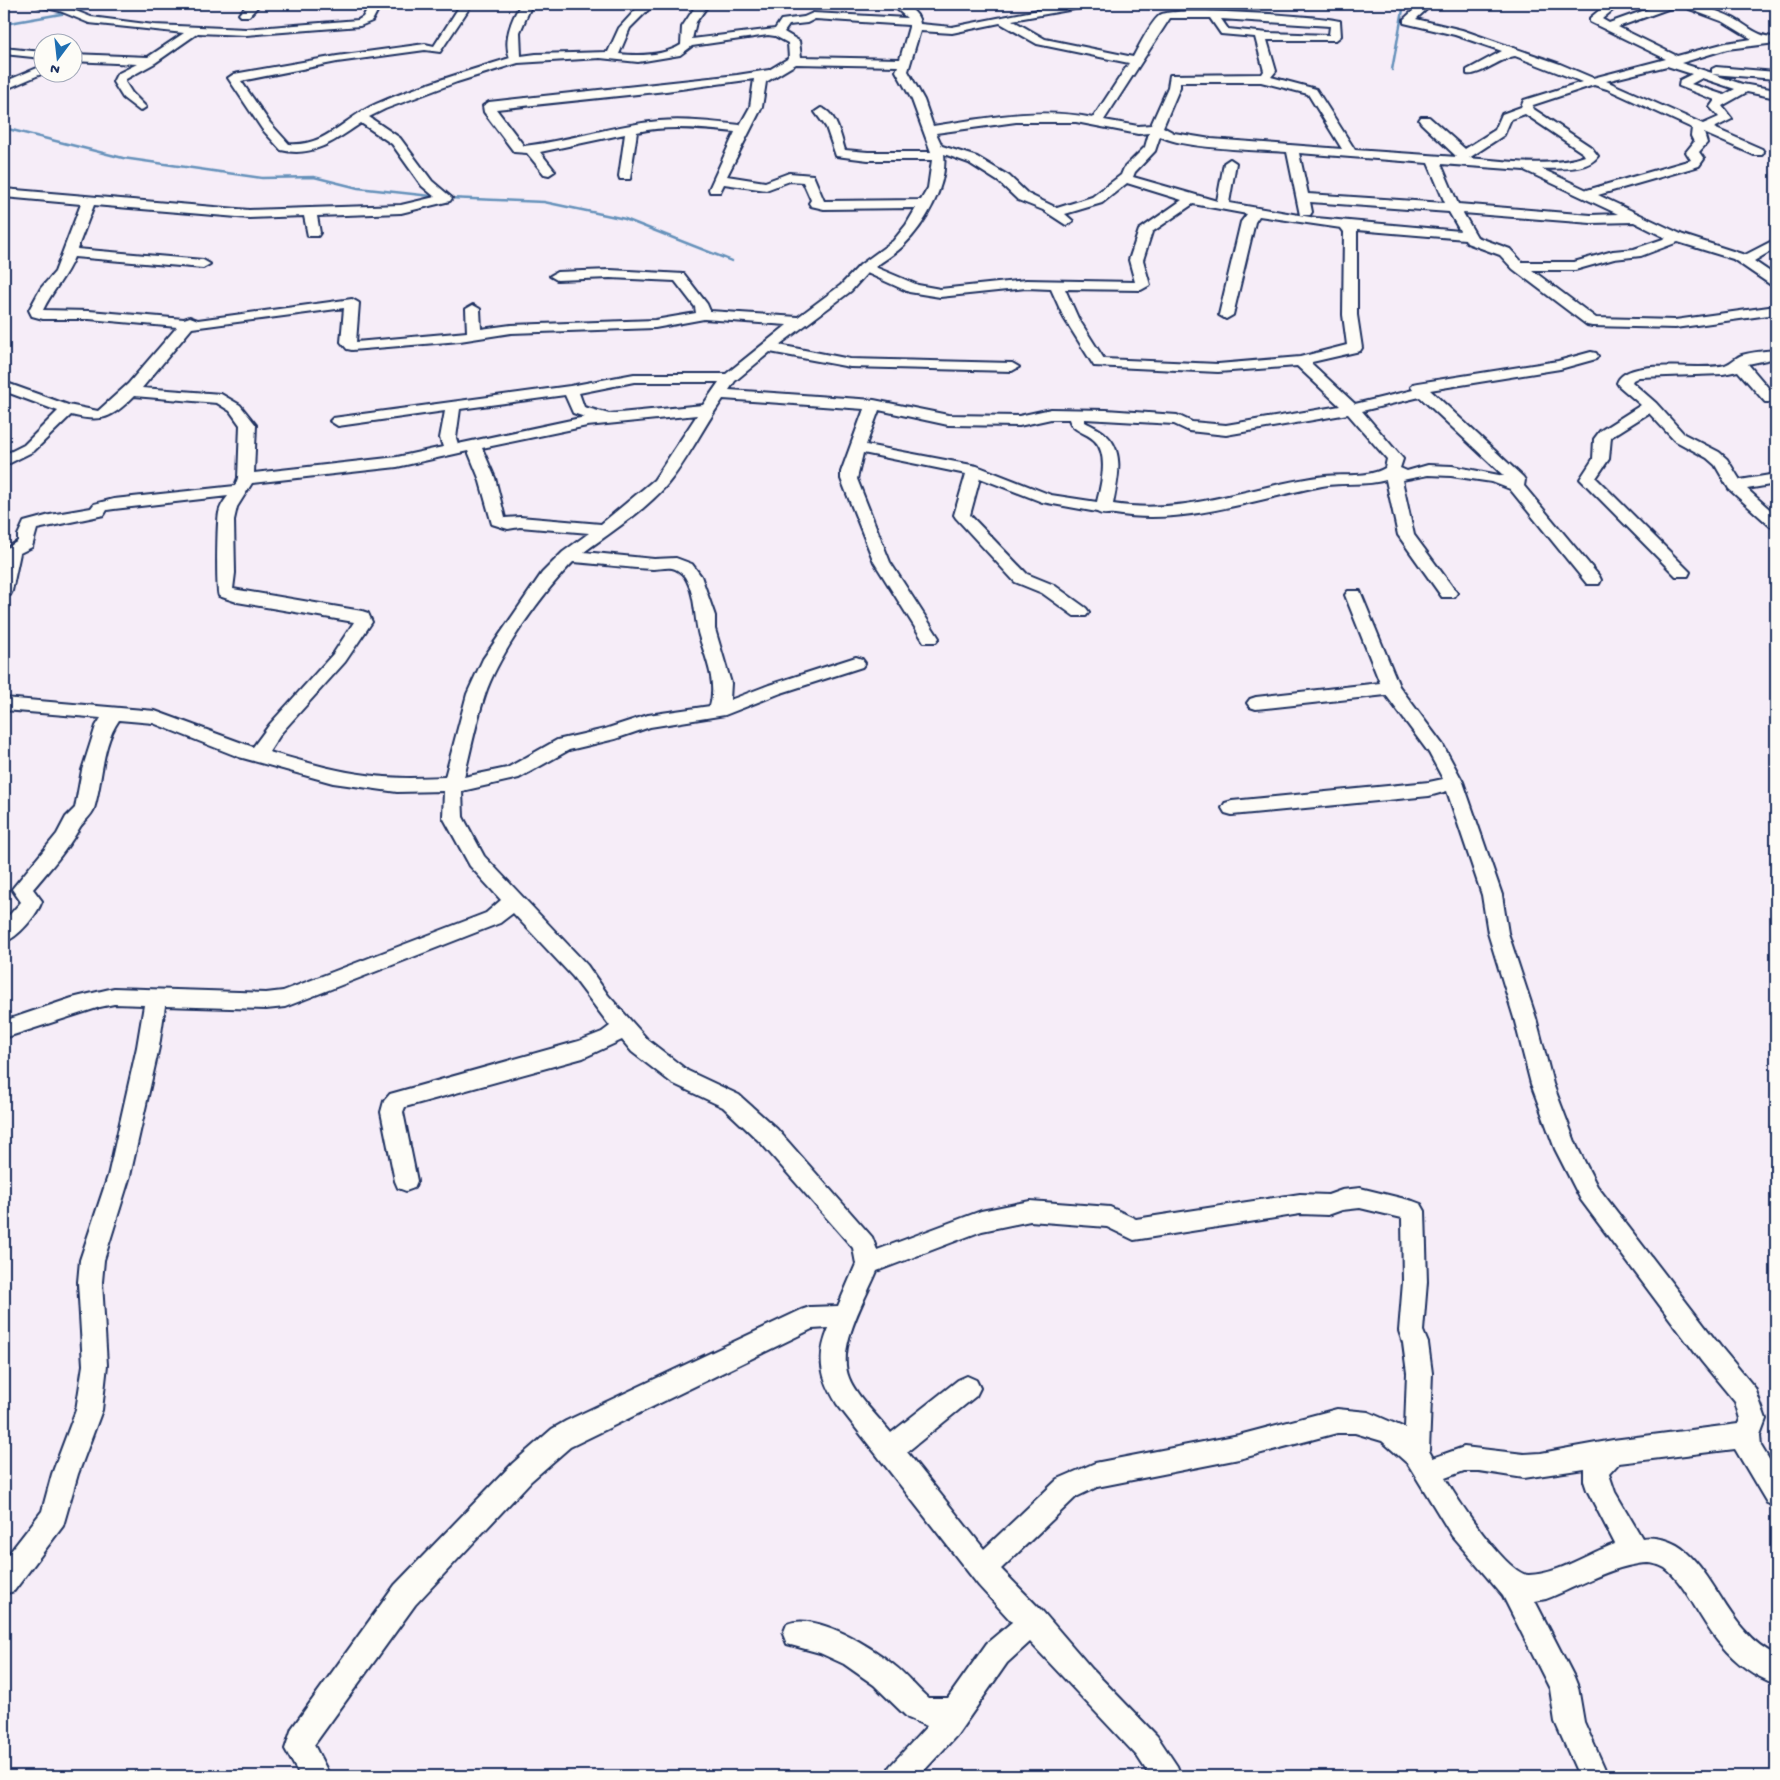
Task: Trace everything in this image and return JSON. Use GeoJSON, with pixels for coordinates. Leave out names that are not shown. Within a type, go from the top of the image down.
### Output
{"type":"FeatureCollection","features":[{"type":"Feature","properties":{"kind":"street"},"geometry":{"type":"LineString","coordinates":[[42,4],[63,8],[89,20],[112,24],[246,32],[351,24],[368,20],[375,4]]}},
{"type":"Feature","properties":{"kind":"street"},"geometry":{"type":"LineString","coordinates":[[245,14],[254,4]]}},
{"type":"Feature","properties":{"kind":"street"},"geometry":{"type":"LineString","coordinates":[[442,58],[442,46],[456,16],[466,4]]}},
{"type":"Feature","properties":{"kind":"street"},"geometry":{"type":"LineString","coordinates":[[517,60],[512,52],[513,40],[526,4]]}},
{"type":"Feature","properties":{"kind":"street"},"geometry":{"type":"LineString","coordinates":[[612,58],[618,36],[638,11],[648,4]]}},
{"type":"Feature","properties":{"kind":"street"},"geometry":{"type":"LineString","coordinates":[[464,77],[442,58],[425,47],[347,58],[234,78],[249,104],[286,147],[305,149],[342,132],[360,117],[381,106],[517,60],[548,56],[600,55],[631,59],[676,54],[686,46],[685,35],[696,11],[703,4]]}},
{"type":"Feature","properties":{"kind":"street"},"geometry":{"type":"LineString","coordinates":[[778,33],[785,22],[807,20],[826,4]]}},
{"type":"Feature","properties":{"kind":"street"},"geometry":{"type":"LineString","coordinates":[[896,4],[912,16],[915,25],[902,71],[918,100],[938,152],[938,176],[926,204],[898,244],[865,268],[846,288],[730,378],[660,483],[641,501],[569,556],[548,577],[514,630],[492,659],[476,694],[453,785],[453,817],[477,862],[580,971],[640,1046],[680,1077],[731,1101],[769,1136],[864,1244],[868,1264],[844,1317],[834,1345],[833,1362],[837,1381],[846,1396],[983,1568],[1082,1679],[1147,1746],[1167,1776]]}},
{"type":"Feature","properties":{"kind":"street"},"geometry":{"type":"LineString","coordinates":[[813,16],[952,30],[1086,4]]}},
{"type":"Feature","properties":{"kind":"street"},"geometry":{"type":"LineString","coordinates":[[1418,4],[1422,8],[1408,21],[1458,32],[1556,66],[1590,81],[1610,86],[1758,152]]}},
{"type":"Feature","properties":{"kind":"street"},"geometry":{"type":"LineString","coordinates":[[1610,26],[1672,4]]}},
{"type":"Feature","properties":{"kind":"street"},"geometry":{"type":"LineString","coordinates":[[1685,4],[1728,20],[1763,41]]}},
{"type":"Feature","properties":{"kind":"street"},"geometry":{"type":"LineString","coordinates":[[1165,5],[1198,9],[1200,11],[1199,14]]}},
{"type":"Feature","properties":{"kind":"street"},"geometry":{"type":"LineString","coordinates":[[1605,5],[1594,20],[1610,26],[1687,69],[1746,88],[1776,94]]}},
{"type":"Feature","properties":{"kind":"street"},"geometry":{"type":"LineString","coordinates":[[1098,120],[1164,17],[1168,15],[1199,14],[1336,23],[1335,36],[1319,39],[1225,32],[1213,15]]}},
{"type":"Feature","properties":{"kind":"street"},"geometry":{"type":"LineString","coordinates":[[1261,78],[1268,76],[1270,71],[1262,35],[1264,18]]}},
{"type":"Feature","properties":{"kind":"street"},"geometry":{"type":"LineString","coordinates":[[1002,19],[1041,42],[1136,61]]}},
{"type":"Feature","properties":{"kind":"street"},"geometry":{"type":"LineString","coordinates":[[140,107],[127,95],[119,82],[122,77],[151,61],[195,30]]}},
{"type":"Feature","properties":{"kind":"street"},"geometry":{"type":"LineString","coordinates":[[687,43],[768,32],[778,33],[793,41],[796,54],[794,60]]}},
{"type":"Feature","properties":{"kind":"street"},"geometry":{"type":"LineString","coordinates":[[1463,158],[1484,144],[1492,135],[1500,132],[1506,117],[1526,109],[1528,103],[1570,90],[1590,81],[1726,46],[1776,40]]}},
{"type":"Feature","properties":{"kind":"street"},"geometry":{"type":"LineString","coordinates":[[4,51],[32,54]]}},
{"type":"Feature","properties":{"kind":"street"},"geometry":{"type":"LineString","coordinates":[[1471,72],[1502,55],[1517,52]]}},
{"type":"Feature","properties":{"kind":"street"},"geometry":{"type":"LineString","coordinates":[[82,58],[151,61]]}},
{"type":"Feature","properties":{"kind":"street"},"geometry":{"type":"LineString","coordinates":[[903,63],[794,60],[758,82],[756,107],[743,129],[717,184],[766,186],[789,178],[808,178],[818,200],[816,203],[824,205],[926,204]]}},
{"type":"Feature","properties":{"kind":"street"},"geometry":{"type":"LineString","coordinates":[[1687,69],[1776,75]]}},
{"type":"Feature","properties":{"kind":"street"},"geometry":{"type":"LineString","coordinates":[[743,129],[694,124],[649,126],[530,149],[518,148],[490,112],[489,106],[561,96],[692,86],[772,73]]}},
{"type":"Feature","properties":{"kind":"street"},"geometry":{"type":"LineString","coordinates":[[4,86],[32,74]]}},
{"type":"Feature","properties":{"kind":"street"},"geometry":{"type":"LineString","coordinates":[[1701,74],[1684,83],[1685,86],[1725,100]]}},
{"type":"Feature","properties":{"kind":"street"},"geometry":{"type":"LineString","coordinates":[[821,112],[832,127],[840,153],[868,156],[938,152],[973,160],[1004,179],[1022,197],[1062,217],[1098,200],[1125,179],[1129,171],[1151,148],[1156,128],[1174,87],[1174,78],[1261,78],[1312,92],[1350,152]]}},
{"type":"Feature","properties":{"kind":"street"},"geometry":{"type":"LineString","coordinates":[[1585,195],[1695,163],[1698,159],[1692,150],[1701,143],[1697,136],[1701,127],[1726,119],[1725,115],[1716,107],[1746,88]]}},
{"type":"Feature","properties":{"kind":"street"},"geometry":{"type":"LineString","coordinates":[[928,130],[1016,118],[1052,117],[1098,120],[1138,130],[1156,128],[1170,136],[1211,143],[1433,158],[1463,158],[1524,166],[1578,163],[1586,161],[1592,156],[1560,131],[1526,109]]}},
{"type":"Feature","properties":{"kind":"street"},"geometry":{"type":"LineString","coordinates":[[4,193],[249,214],[401,209],[445,198],[427,183],[396,141],[360,117]]}},
{"type":"Feature","properties":{"kind":"street"},"geometry":{"type":"LineString","coordinates":[[1425,120],[1463,158]]}},
{"type":"Feature","properties":{"kind":"street"},"geometry":{"type":"LineString","coordinates":[[625,176],[627,157],[632,146],[631,130]]}},
{"type":"Feature","properties":{"kind":"street"},"geometry":{"type":"LineString","coordinates":[[1292,148],[1306,220]]}},
{"type":"Feature","properties":{"kind":"street"},"geometry":{"type":"LineString","coordinates":[[530,149],[549,171]]}},
{"type":"Feature","properties":{"kind":"street"},"geometry":{"type":"LineString","coordinates":[[1433,158],[1446,194],[1472,240],[1505,252],[1518,266],[1592,322],[1665,325],[1776,310]]}},
{"type":"Feature","properties":{"kind":"street"},"geometry":{"type":"LineString","coordinates":[[1222,206],[1230,162]]}},
{"type":"Feature","properties":{"kind":"street"},"geometry":{"type":"LineString","coordinates":[[1524,166],[1678,238],[1725,251],[1746,260],[1776,282]]}},
{"type":"Feature","properties":{"kind":"street"},"geometry":{"type":"LineString","coordinates":[[1125,179],[1222,206],[1306,220],[1471,236]]}},
{"type":"Feature","properties":{"kind":"street"},"geometry":{"type":"LineString","coordinates":[[1302,198],[1341,199],[1591,219],[1637,218]]}},
{"type":"Feature","properties":{"kind":"street"},"geometry":{"type":"LineString","coordinates":[[865,268],[891,277],[905,285],[928,292],[940,293],[1006,285],[1141,286],[1143,284],[1136,260],[1146,230],[1192,199]]}},
{"type":"Feature","properties":{"kind":"street"},"geometry":{"type":"LineString","coordinates":[[89,200],[62,273],[48,288],[36,310],[37,313],[190,321],[198,324],[352,303],[348,342],[352,346],[474,335],[520,328],[655,324],[691,319],[703,315],[803,322]]}},
{"type":"Feature","properties":{"kind":"street"},"geometry":{"type":"LineString","coordinates":[[1226,315],[1248,222],[1255,211]]}},
{"type":"Feature","properties":{"kind":"street"},"geometry":{"type":"LineString","coordinates":[[310,212],[313,233]]}},
{"type":"Feature","properties":{"kind":"street"},"geometry":{"type":"LineString","coordinates":[[1056,284],[1071,318],[1098,363],[1218,368],[1305,361],[1355,348],[1350,315],[1351,231],[1345,225]]}},
{"type":"Feature","properties":{"kind":"street"},"geometry":{"type":"LineString","coordinates":[[1518,266],[1565,268],[1590,263],[1613,255],[1636,253],[1678,238]]}},
{"type":"Feature","properties":{"kind":"street"},"geometry":{"type":"LineString","coordinates":[[1746,260],[1776,243]]}},
{"type":"Feature","properties":{"kind":"street"},"geometry":{"type":"LineString","coordinates":[[70,253],[138,257],[203,264]]}},
{"type":"Feature","properties":{"kind":"street"},"geometry":{"type":"LineString","coordinates":[[557,276],[610,274],[680,277],[702,307],[703,315]]}},
{"type":"Feature","properties":{"kind":"street"},"geometry":{"type":"LineString","coordinates":[[473,309],[474,335]]}},
{"type":"Feature","properties":{"kind":"street"},"geometry":{"type":"LineString","coordinates":[[4,386],[26,397],[69,409],[85,416],[102,415],[110,411],[129,391],[190,321]]}},
{"type":"Feature","properties":{"kind":"street"},"geometry":{"type":"LineString","coordinates":[[768,347],[850,363],[1012,367]]}},
{"type":"Feature","properties":{"kind":"street"},"geometry":{"type":"LineString","coordinates":[[1776,354],[1745,359],[1722,370],[1637,373],[1626,377],[1624,382],[1651,406],[1679,437],[1713,455],[1721,462],[1736,486],[1776,523]]}},
{"type":"Feature","properties":{"kind":"street"},"geometry":{"type":"LineString","coordinates":[[1516,486],[1517,480],[1500,462],[1418,387],[1560,365],[1591,356]]}},
{"type":"Feature","properties":{"kind":"street"},"geometry":{"type":"LineString","coordinates":[[1305,361],[1307,369],[1352,408],[1395,459],[1392,470],[1406,535],[1448,593]]}},
{"type":"Feature","properties":{"kind":"street"},"geometry":{"type":"LineString","coordinates":[[1739,363],[1770,399]]}},
{"type":"Feature","properties":{"kind":"street"},"geometry":{"type":"LineString","coordinates":[[338,421],[570,390],[634,378],[730,378]]}},
{"type":"Feature","properties":{"kind":"street"},"geometry":{"type":"LineString","coordinates":[[570,390],[578,410],[607,418]]}},
{"type":"Feature","properties":{"kind":"street"},"geometry":{"type":"LineString","coordinates":[[129,391],[221,399],[231,404],[248,425],[244,441],[247,447],[242,485],[227,512],[225,545],[227,574],[224,585],[225,592],[237,597],[362,617],[363,622],[339,658],[276,728],[257,755]]}},
{"type":"Feature","properties":{"kind":"street"},"geometry":{"type":"LineString","coordinates":[[718,394],[874,405],[948,420],[1019,421],[1051,414],[1076,414],[1150,417],[1226,430],[1352,408],[1424,392]]}},
{"type":"Feature","properties":{"kind":"street"},"geometry":{"type":"LineString","coordinates":[[874,405],[868,416],[849,472],[849,479],[882,562],[930,638]]}},
{"type":"Feature","properties":{"kind":"street"},"geometry":{"type":"LineString","coordinates":[[451,448],[448,438],[453,406]]}},
{"type":"Feature","properties":{"kind":"street"},"geometry":{"type":"LineString","coordinates":[[1651,406],[1604,434],[1600,459],[1588,479],[1682,572]]}},
{"type":"Feature","properties":{"kind":"street"},"geometry":{"type":"LineString","coordinates":[[4,461],[29,448],[69,409]]}},
{"type":"Feature","properties":{"kind":"street"},"geometry":{"type":"LineString","coordinates":[[4,591],[12,550],[26,543],[26,535],[30,526],[50,520],[98,512],[100,507],[397,462],[451,448],[607,418],[708,409]]}},
{"type":"Feature","properties":{"kind":"street"},"geometry":{"type":"LineString","coordinates":[[1076,414],[1078,424],[1103,440],[1112,468],[1104,510]]}},
{"type":"Feature","properties":{"kind":"street"},"geometry":{"type":"LineString","coordinates":[[473,444],[487,478],[498,521],[508,524],[520,522],[603,529]]}},
{"type":"Feature","properties":{"kind":"street"},"geometry":{"type":"LineString","coordinates":[[858,448],[977,471],[1048,499],[1104,510],[1136,513],[1188,510],[1324,481],[1380,477],[1392,470]]}},
{"type":"Feature","properties":{"kind":"street"},"geometry":{"type":"LineString","coordinates":[[1392,470],[1406,476],[1428,470],[1452,471],[1465,476],[1494,478],[1516,486],[1593,580]]}},
{"type":"Feature","properties":{"kind":"street"},"geometry":{"type":"LineString","coordinates":[[977,471],[972,477],[962,514],[974,530],[996,549],[1021,578],[1048,589],[1080,612]]}},
{"type":"Feature","properties":{"kind":"street"},"geometry":{"type":"LineString","coordinates":[[1736,486],[1776,479]]}},
{"type":"Feature","properties":{"kind":"street"},"geometry":{"type":"LineString","coordinates":[[569,556],[654,564],[676,564],[686,568],[693,576],[701,598],[706,616],[706,629],[722,683],[723,693],[718,711]]}},
{"type":"Feature","properties":{"kind":"street"},"geometry":{"type":"LineString","coordinates":[[1354,594],[1391,688],[1436,750],[1454,782],[1459,802],[1492,895],[1498,933],[1525,1018],[1542,1084],[1574,1168],[1589,1194],[1711,1354],[1746,1396],[1753,1418],[1747,1435],[1748,1449],[1776,1494]]}},
{"type":"Feature","properties":{"kind":"street"},"geometry":{"type":"LineString","coordinates":[[4,704],[115,712],[155,717],[175,722],[257,755],[333,776],[396,785],[453,785],[512,773],[564,745],[608,735],[648,721],[718,711],[856,663]]}},
{"type":"Feature","properties":{"kind":"street"},"geometry":{"type":"LineString","coordinates":[[1256,703],[1391,688]]}},
{"type":"Feature","properties":{"kind":"street"},"geometry":{"type":"LineString","coordinates":[[4,934],[31,904],[32,901],[22,889],[65,838],[73,822],[84,810],[91,770],[105,726],[115,712]]}},
{"type":"Feature","properties":{"kind":"street"},"geometry":{"type":"LineString","coordinates":[[1232,808],[1429,789],[1454,782]]}},
{"type":"Feature","properties":{"kind":"street"},"geometry":{"type":"LineString","coordinates":[[4,1029],[44,1018],[93,999],[114,996],[266,1001],[285,999],[493,918],[514,901]]}},
{"type":"Feature","properties":{"kind":"street"},"geometry":{"type":"LineString","coordinates":[[4,1581],[54,1517],[65,1474],[89,1410],[95,1365],[90,1282],[92,1260],[119,1176],[128,1128],[148,1047],[151,1016],[157,997]]}},
{"type":"Feature","properties":{"kind":"street"},"geometry":{"type":"LineString","coordinates":[[406,1181],[392,1112],[392,1107],[398,1100],[583,1049],[610,1038],[624,1027]]}},
{"type":"Feature","properties":{"kind":"street"},"geometry":{"type":"LineString","coordinates":[[868,1264],[981,1221],[1030,1210],[1110,1217],[1134,1230],[1300,1204],[1328,1205],[1342,1200],[1360,1198],[1413,1210],[1415,1282],[1411,1331],[1415,1338],[1420,1385],[1422,1462]]}},
{"type":"Feature","properties":{"kind":"street"},"geometry":{"type":"LineString","coordinates":[[316,1776],[299,1749],[302,1738],[405,1595],[536,1460],[560,1438],[810,1318],[844,1317]]}},
{"type":"Feature","properties":{"kind":"street"},"geometry":{"type":"LineString","coordinates":[[890,1451],[967,1388]]}},
{"type":"Feature","properties":{"kind":"street"},"geometry":{"type":"LineString","coordinates":[[983,1568],[1067,1488],[1095,1475],[1286,1436],[1330,1422],[1353,1421],[1377,1426],[1400,1438],[1422,1462],[1451,1515],[1482,1554],[1512,1586],[1564,1688],[1564,1706],[1569,1725],[1594,1776]]}},
{"type":"Feature","properties":{"kind":"street"},"geometry":{"type":"LineString","coordinates":[[1422,1462],[1479,1459],[1524,1466],[1613,1452],[1747,1435]]}},
{"type":"Feature","properties":{"kind":"street"},"geometry":{"type":"LineString","coordinates":[[1613,1452],[1600,1464],[1596,1473],[1598,1486],[1635,1552]]}},
{"type":"Feature","properties":{"kind":"street"},"geometry":{"type":"LineString","coordinates":[[1512,1586],[1537,1588],[1625,1553],[1650,1550],[1668,1554],[1685,1571],[1719,1622],[1744,1650],[1762,1664],[1776,1670]]}},
{"type":"Feature","properties":{"kind":"street"},"geometry":{"type":"LineString","coordinates":[[900,1776],[947,1725],[997,1652],[1033,1622]]}},
{"type":"Feature","properties":{"kind":"street"},"geometry":{"type":"LineString","coordinates":[[797,1634],[826,1640],[883,1674],[924,1712],[955,1712]]}},
{"type":"Feature","properties":{"kind":"waterway"},"geometry":{"type":"LineString","coordinates":[[4,24],[101,7],[107,4]]}},
{"type":"Feature","properties":{"kind":"waterway"},"geometry":{"type":"LineString","coordinates":[[1392,70],[1404,4]]}},
{"type":"Feature","properties":{"kind":"waterway"},"geometry":{"type":"LineString","coordinates":[[4,128],[123,158],[262,178],[314,177],[358,188],[440,197]]}},
{"type":"Feature","properties":{"kind":"waterway"},"geometry":{"type":"LineString","coordinates":[[448,198],[544,202],[625,219],[732,261]]}}]}
